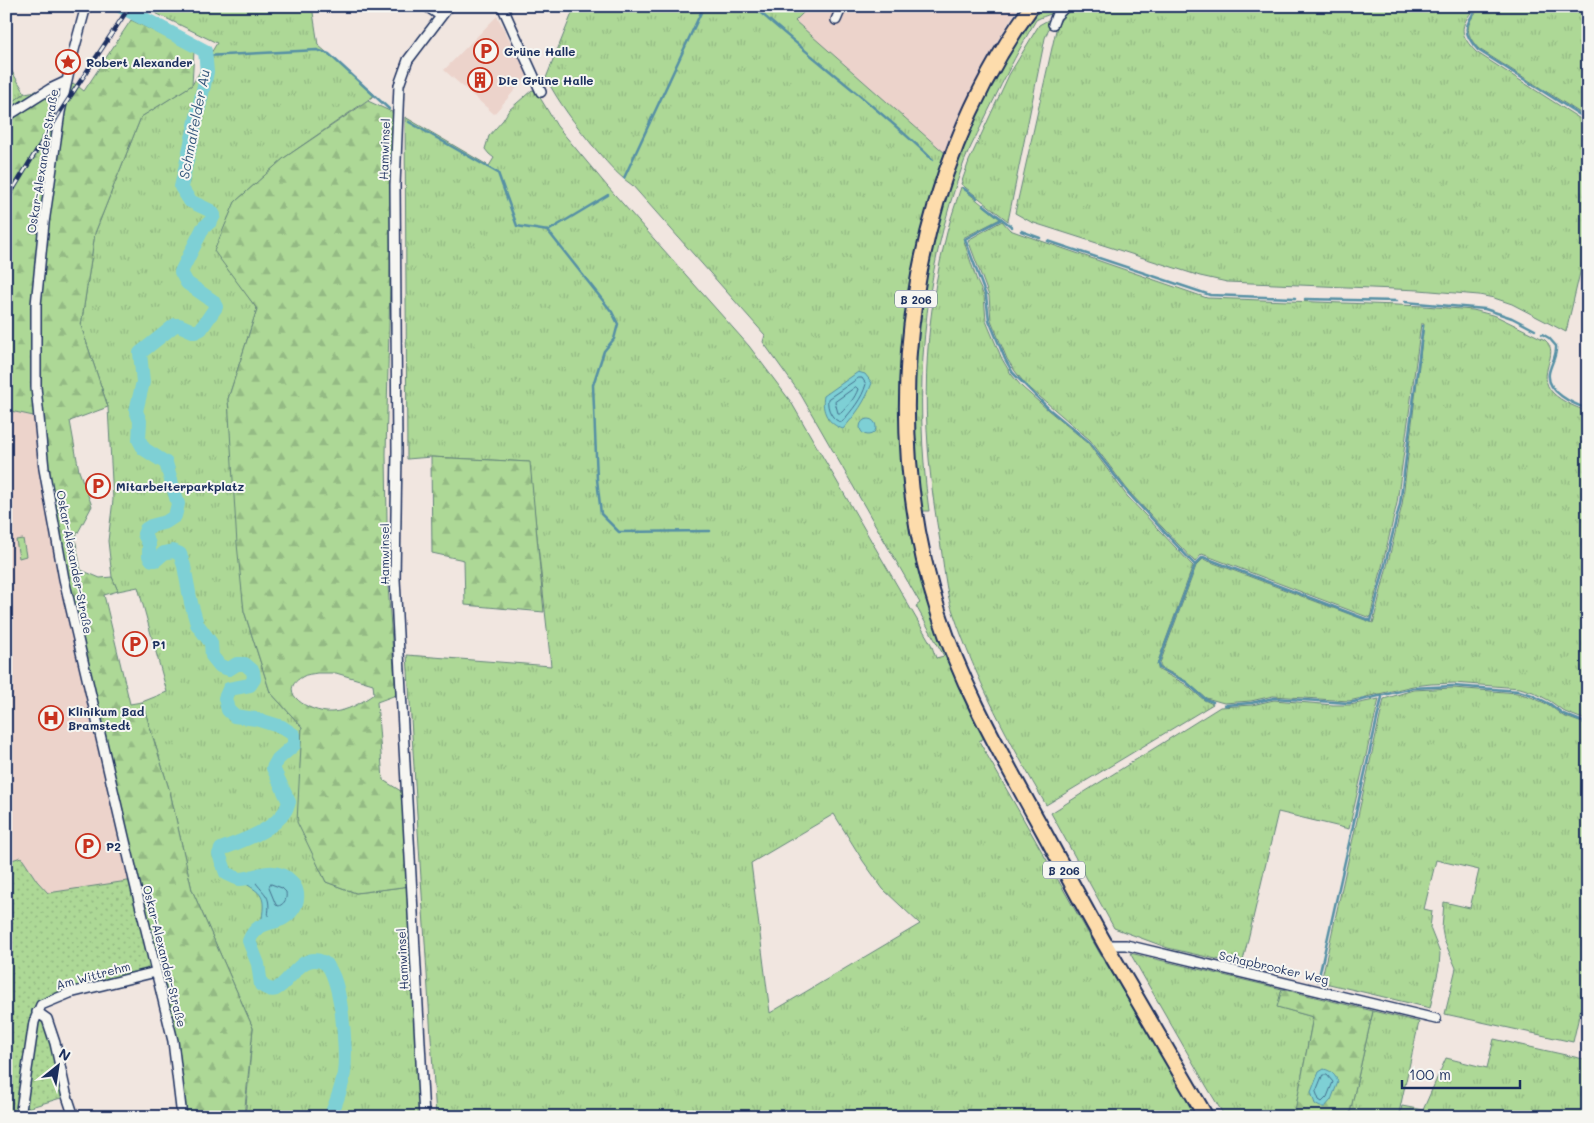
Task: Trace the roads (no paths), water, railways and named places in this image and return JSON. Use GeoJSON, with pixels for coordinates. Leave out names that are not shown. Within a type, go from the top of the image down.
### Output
{"type":"FeatureCollection","features":[{"type":"Feature","properties":{"kind":"main road","name":"B 206"},"geometry":{"type":"LineString","coordinates":[[1032,6],[1002,52],[974,105],[941,189],[926,239],[911,330],[907,377],[908,445],[912,486],[926,569],[939,614],[962,675],[988,731],[1106,945],[1206,1117]]}},
{"type":"Feature","properties":{"kind":"street","name":"Oskar-Alexander-Straße"},"geometry":{"type":"LineString","coordinates":[[86,6],[60,112],[44,222],[36,305],[38,417],[44,469],[64,579],[173,1041],[182,1117]]}},
{"type":"Feature","properties":{"kind":"street"},"geometry":{"type":"LineString","coordinates":[[426,6],[441,16]]}},
{"type":"Feature","properties":{"kind":"street","name":"Hamwinsel"},"geometry":{"type":"LineString","coordinates":[[424,1117],[396,579],[395,185],[399,84],[408,60],[449,6]]}},
{"type":"Feature","properties":{"kind":"street"},"geometry":{"type":"LineString","coordinates":[[502,6],[541,92]]}},
{"type":"Feature","properties":{"kind":"street"},"geometry":{"type":"LineString","coordinates":[[836,20],[842,6]]}},
{"type":"Feature","properties":{"kind":"street"},"geometry":{"type":"LineString","coordinates":[[1053,24],[1056,16],[1066,6]]}},
{"type":"Feature","properties":{"kind":"street"},"geometry":{"type":"LineString","coordinates":[[6,117],[50,89],[67,81]]}},
{"type":"Feature","properties":{"kind":"street","name":"Schapbrooker Weg"},"geometry":{"type":"LineString","coordinates":[[1106,945],[1126,945],[1436,1019]]}},
{"type":"Feature","properties":{"kind":"street","name":"Am Wittrehm"},"geometry":{"type":"LineString","coordinates":[[36,1012],[41,1004],[57,998],[156,972]]}},
{"type":"Feature","properties":{"kind":"street"},"geometry":{"type":"LineString","coordinates":[[19,1117],[36,1012],[47,1019],[74,1117]]}},
{"type":"Feature","properties":{"kind":"water"},"geometry":{"type":"Polygon","coordinates":[[[858,372],[865,374],[872,383],[860,408],[843,429],[833,424],[827,416],[823,402],[824,396],[858,372]]]}},
{"type":"Feature","properties":{"kind":"water"},"geometry":{"type":"Polygon","coordinates":[[[865,419],[871,419],[876,424],[874,433],[865,435],[860,430],[860,424],[865,419]]]}},
{"type":"Feature","properties":{"kind":"water"},"geometry":{"type":"Polygon","coordinates":[[[273,873],[293,881],[298,892],[297,903],[282,920],[261,925],[263,901],[261,896],[238,879],[273,873]]]}},
{"type":"Feature","properties":{"kind":"water"},"geometry":{"type":"Polygon","coordinates":[[[1324,1069],[1333,1074],[1338,1082],[1331,1100],[1325,1107],[1320,1107],[1315,1104],[1311,1092],[1319,1072],[1324,1069]]]}},
{"type":"Feature","properties":{"kind":"waterway","name":"Schmalfelder Au"},"geometry":{"type":"LineString","coordinates":[[120,6],[205,51],[207,72],[181,187],[190,201],[211,211],[214,215],[211,221],[203,228],[181,272],[187,283],[213,301],[216,307],[201,329],[195,332],[175,325],[140,353],[143,382],[136,411],[140,421],[139,440],[144,449],[166,463],[178,504],[175,516],[166,522],[151,526],[146,529],[144,534],[149,544],[149,556],[152,560],[156,560],[164,553],[173,551],[180,554],[197,624],[211,643],[212,656],[220,666],[229,669],[237,664],[245,664],[253,671],[254,679],[250,685],[229,689],[225,698],[228,710],[234,716],[256,719],[282,727],[294,735],[294,745],[278,759],[273,768],[289,802],[285,811],[279,819],[261,832],[221,849],[219,854],[226,873],[235,878],[244,879],[266,873],[274,873],[291,881],[297,891],[296,903],[288,915],[258,928],[249,941],[258,964],[261,985],[274,990],[302,964],[315,960],[323,962],[329,968],[335,980],[342,1013],[345,1063],[342,1084],[330,1117]]}},
{"type":"Feature","properties":{"kind":"waterway"},"geometry":{"type":"LineString","coordinates":[[624,178],[704,6]]}},
{"type":"Feature","properties":{"kind":"waterway"},"geometry":{"type":"LineString","coordinates":[[753,6],[889,120],[933,160]]}},
{"type":"Feature","properties":{"kind":"waterway"},"geometry":{"type":"LineString","coordinates":[[1477,8],[1467,25],[1467,34],[1478,50],[1588,120]]}},
{"type":"Feature","properties":{"kind":"waterway"},"geometry":{"type":"LineString","coordinates":[[205,56],[317,50],[329,54],[389,109]]}},
{"type":"Feature","properties":{"kind":"waterway"},"geometry":{"type":"LineString","coordinates":[[409,122],[498,173],[517,226],[548,231],[608,195]]}},
{"type":"Feature","properties":{"kind":"waterway"},"geometry":{"type":"LineString","coordinates":[[963,188],[977,198]]}},
{"type":"Feature","properties":{"kind":"waterway"},"geometry":{"type":"LineString","coordinates":[[984,205],[1012,227]]}},
{"type":"Feature","properties":{"kind":"waterway"},"geometry":{"type":"LineString","coordinates":[[1002,219],[965,239],[986,296],[989,320],[1005,359],[1013,373],[1049,409],[1089,442],[1129,494],[1195,565],[1158,664],[1159,668],[1186,682],[1205,699],[1213,702]]}},
{"type":"Feature","properties":{"kind":"waterway"},"geometry":{"type":"LineString","coordinates":[[548,231],[612,312],[618,324],[614,339],[604,351],[593,385],[597,479],[601,514],[619,532],[710,531]]}},
{"type":"Feature","properties":{"kind":"waterway"},"geometry":{"type":"LineString","coordinates":[[1021,231],[1040,238]]}},
{"type":"Feature","properties":{"kind":"waterway"},"geometry":{"type":"LineString","coordinates":[[1048,241],[1210,295],[1295,298]]}},
{"type":"Feature","properties":{"kind":"waterway"},"geometry":{"type":"LineString","coordinates":[[1305,299],[1397,301]]}},
{"type":"Feature","properties":{"kind":"waterway"},"geometry":{"type":"LineString","coordinates":[[1405,302],[1485,309],[1512,318],[1535,330]]}},
{"type":"Feature","properties":{"kind":"waterway"},"geometry":{"type":"LineString","coordinates":[[1195,565],[1203,557],[1371,621],[1400,504],[1423,326]]}},
{"type":"Feature","properties":{"kind":"waterway"},"geometry":{"type":"LineString","coordinates":[[1542,334],[1549,338],[1556,346],[1556,353],[1549,373],[1549,380],[1552,386],[1568,400],[1588,409]]}},
{"type":"Feature","properties":{"kind":"waterway"},"geometry":{"type":"LineString","coordinates":[[1225,705],[1251,703],[1274,698],[1349,703],[1413,688],[1453,686],[1519,691],[1532,695],[1550,704],[1563,714],[1588,724]]}},
{"type":"Feature","properties":{"kind":"waterway"},"geometry":{"type":"LineString","coordinates":[[1318,981],[1382,697]]}},
{"type":"Feature","properties":{"kind":"railway"},"geometry":{"type":"LineString","coordinates":[[6,201],[60,112],[130,6]]}},
{"type":"Feature","properties":{"kind":"place","name":"Grüne Halle"},"geometry":{"type":"Point","coordinates":[486,51]}},
{"type":"Feature","properties":{"kind":"place","name":"Robert Alexander"},"geometry":{"type":"Point","coordinates":[68,62]}},
{"type":"Feature","properties":{"kind":"place","name":"Die Grüne Halle"},"geometry":{"type":"Point","coordinates":[480,80]}},
{"type":"Feature","properties":{"kind":"place","name":"Mitarbeiterparkplatz"},"geometry":{"type":"Point","coordinates":[98,486]}},
{"type":"Feature","properties":{"kind":"place","name":"P1"},"geometry":{"type":"Point","coordinates":[135,644]}},
{"type":"Feature","properties":{"kind":"place","name":"Klinikum Bad Bramstedt"},"geometry":{"type":"Point","coordinates":[51,718]}},
{"type":"Feature","properties":{"kind":"place","name":"P2"},"geometry":{"type":"Point","coordinates":[88,846]}}]}
